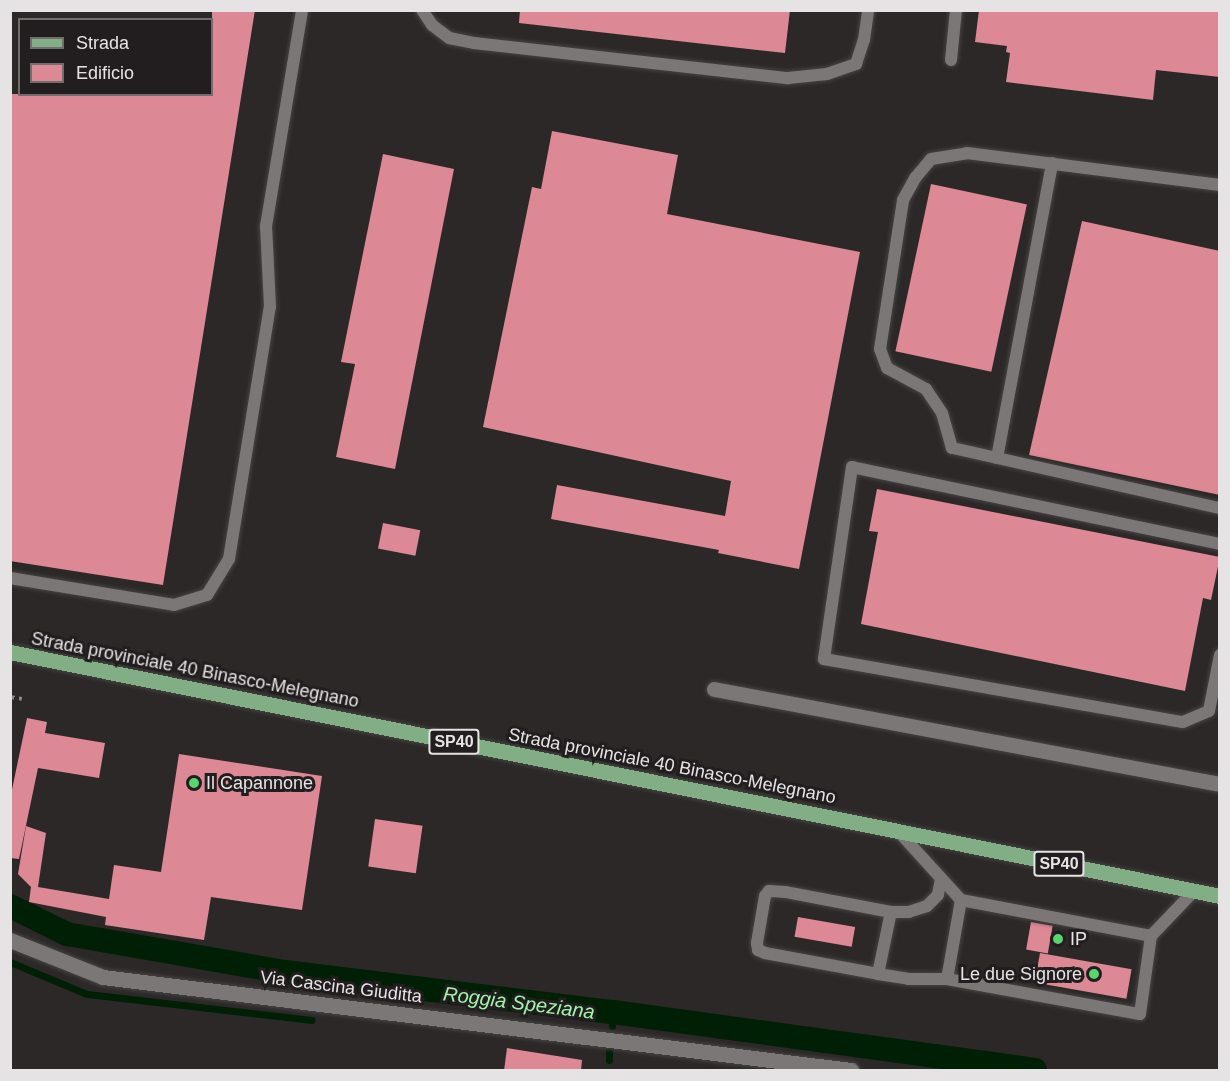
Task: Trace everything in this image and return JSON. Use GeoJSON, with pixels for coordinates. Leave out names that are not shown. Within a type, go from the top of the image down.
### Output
{"type":"FeatureCollection","features":[{"type":"Feature","properties":{"kind":"main road","name":"Strada provinciale 40 Binasco-Melegnano"},"geometry":{"type":"LineString","coordinates":[[10,652],[1220,896]]}},
{"type":"Feature","properties":{"kind":"street"},"geometry":{"type":"LineString","coordinates":[[714,689],[1220,784]]}},
{"type":"Feature","properties":{"kind":"street","name":"Via Cascina Giuditta"},"geometry":{"type":"LineString","coordinates":[[10,940],[103,977],[851,1071]]}},
{"type":"Feature","properties":{"kind":"lane"},"geometry":{"type":"LineString","coordinates":[[10,578],[174,605],[207,595],[229,559],[270,307],[266,225],[302,10]]}},
{"type":"Feature","properties":{"kind":"lane"},"geometry":{"type":"LineString","coordinates":[[422,10],[432,25],[449,38],[474,43],[788,78],[827,74],[856,64],[864,40],[867,10]]}},
{"type":"Feature","properties":{"kind":"lane"},"geometry":{"type":"LineString","coordinates":[[951,60],[956,10]]}},
{"type":"Feature","properties":{"kind":"lane"},"geometry":{"type":"LineString","coordinates":[[1219,508],[952,448],[942,413],[926,388],[887,368],[880,349],[903,200],[916,177],[931,159],[968,153],[1220,184]]}},
{"type":"Feature","properties":{"kind":"lane"},"geometry":{"type":"LineString","coordinates":[[997,458],[1052,163]]}},
{"type":"Feature","properties":{"kind":"lane"},"geometry":{"type":"LineString","coordinates":[[1220,544],[852,467],[825,659],[1183,722],[1209,711],[1220,655]]}},
{"type":"Feature","properties":{"kind":"lane"},"geometry":{"type":"LineString","coordinates":[[898,831],[961,900],[1150,936]]}},
{"type":"Feature","properties":{"kind":"lane"},"geometry":{"type":"LineString","coordinates":[[941,879],[938,895],[927,906],[909,912],[891,912],[777,890],[769,891],[765,896],[757,943],[758,950],[878,975],[908,979],[946,979],[1140,1014],[1150,936],[1194,891]]}},
{"type":"Feature","properties":{"kind":"lane"},"geometry":{"type":"LineString","coordinates":[[946,979],[961,900]]}},
{"type":"Feature","properties":{"kind":"lane"},"geometry":{"type":"LineString","coordinates":[[878,975],[891,912]]}},
{"type":"Feature","properties":{"kind":"path"},"geometry":{"type":"LineString","coordinates":[[10,697],[22,699]]}},
{"type":"Feature","properties":{"kind":"building"},"geometry":{"type":"Polygon","coordinates":[[[212,10],[255,10],[163,585],[10,561],[10,94],[18,94],[18,96],[213,96],[212,10]]]}},
{"type":"Feature","properties":{"kind":"building"},"geometry":{"type":"Polygon","coordinates":[[[520,10],[790,10],[785,53],[519,23],[520,10]]]}},
{"type":"Feature","properties":{"kind":"building"},"geometry":{"type":"Polygon","coordinates":[[[979,10],[1220,10],[1220,77],[1156,70],[1153,100],[1006,82],[1010,53],[1006,52],[1007,46],[975,42],[979,10]]]}},
{"type":"Feature","properties":{"kind":"building"},"geometry":{"type":"Polygon","coordinates":[[[552,131],[678,155],[667,214],[860,252],[799,569],[718,553],[719,550],[551,519],[557,485],[725,516],[731,481],[483,427],[532,187],[541,189],[552,131]]]}},
{"type":"Feature","properties":{"kind":"building"},"geometry":{"type":"Polygon","coordinates":[[[383,154],[454,169],[395,469],[336,457],[355,364],[341,362],[383,154]]]}},
{"type":"Feature","properties":{"kind":"building"},"geometry":{"type":"Polygon","coordinates":[[[931,184],[1027,204],[991,372],[895,351],[931,184]]]}},
{"type":"Feature","properties":{"kind":"building"},"geometry":{"type":"Polygon","coordinates":[[[1082,221],[1220,251],[1220,495],[1029,455],[1082,221]]]}},
{"type":"Feature","properties":{"kind":"building"},"geometry":{"type":"Polygon","coordinates":[[[877,489],[1220,557],[1211,600],[1203,598],[1185,691],[861,624],[878,532],[869,531],[877,489]]]}},
{"type":"Feature","properties":{"kind":"building"},"geometry":{"type":"Polygon","coordinates":[[[383,523],[420,530],[415,556],[378,549],[383,523]]]}},
{"type":"Feature","properties":{"kind":"building"},"geometry":{"type":"Polygon","coordinates":[[[27,718],[47,722],[45,733],[105,743],[99,778],[38,768],[19,859],[10,858],[10,799],[27,718]]]}},
{"type":"Feature","properties":{"kind":"building"},"geometry":{"type":"Polygon","coordinates":[[[179,754],[322,776],[302,910],[211,897],[204,940],[105,925],[106,917],[29,902],[31,887],[18,874],[26,826],[46,833],[38,887],[109,899],[114,865],[161,872],[179,754]]]}},
{"type":"Feature","properties":{"kind":"building"},"geometry":{"type":"Polygon","coordinates":[[[375,819],[423,826],[416,873],[368,867],[375,819]]]}},
{"type":"Feature","properties":{"kind":"building"},"geometry":{"type":"Polygon","coordinates":[[[798,917],[855,927],[852,947],[795,937],[798,917]]]}},
{"type":"Feature","properties":{"kind":"building"},"geometry":{"type":"Polygon","coordinates":[[[1031,922],[1053,926],[1048,953],[1026,950],[1031,922]]]}},
{"type":"Feature","properties":{"kind":"building"},"geometry":{"type":"Polygon","coordinates":[[[1040,953],[1132,969],[1126,999],[1035,983],[1040,953]]]}},
{"type":"Feature","properties":{"kind":"building"},"geometry":{"type":"Polygon","coordinates":[[[507,1048],[582,1060],[581,1071],[504,1071],[507,1048]]]}},
{"type":"Feature","properties":{"kind":"waterway","name":"Roggia Speziana"},"geometry":{"type":"LineString","coordinates":[[10,906],[67,934],[285,972],[613,1012],[1035,1070]]}},
{"type":"Feature","properties":{"kind":"waterway"},"geometry":{"type":"LineString","coordinates":[[10,962],[87,994],[311,1020]]}},
{"type":"Feature","properties":{"kind":"waterway"},"geometry":{"type":"LineString","coordinates":[[612,1026],[613,1012]]}},
{"type":"Feature","properties":{"kind":"waterway"},"geometry":{"type":"LineString","coordinates":[[609,1051],[609,1060]]}},
{"type":"Feature","properties":{"kind":"place","name":"Il Capannone"},"geometry":{"type":"Point","coordinates":[194,783]}},
{"type":"Feature","properties":{"kind":"place","name":"IP"},"geometry":{"type":"Point","coordinates":[1058,939]}},
{"type":"Feature","properties":{"kind":"place","name":"Le due Signore"},"geometry":{"type":"Point","coordinates":[1094,974]}}]}
